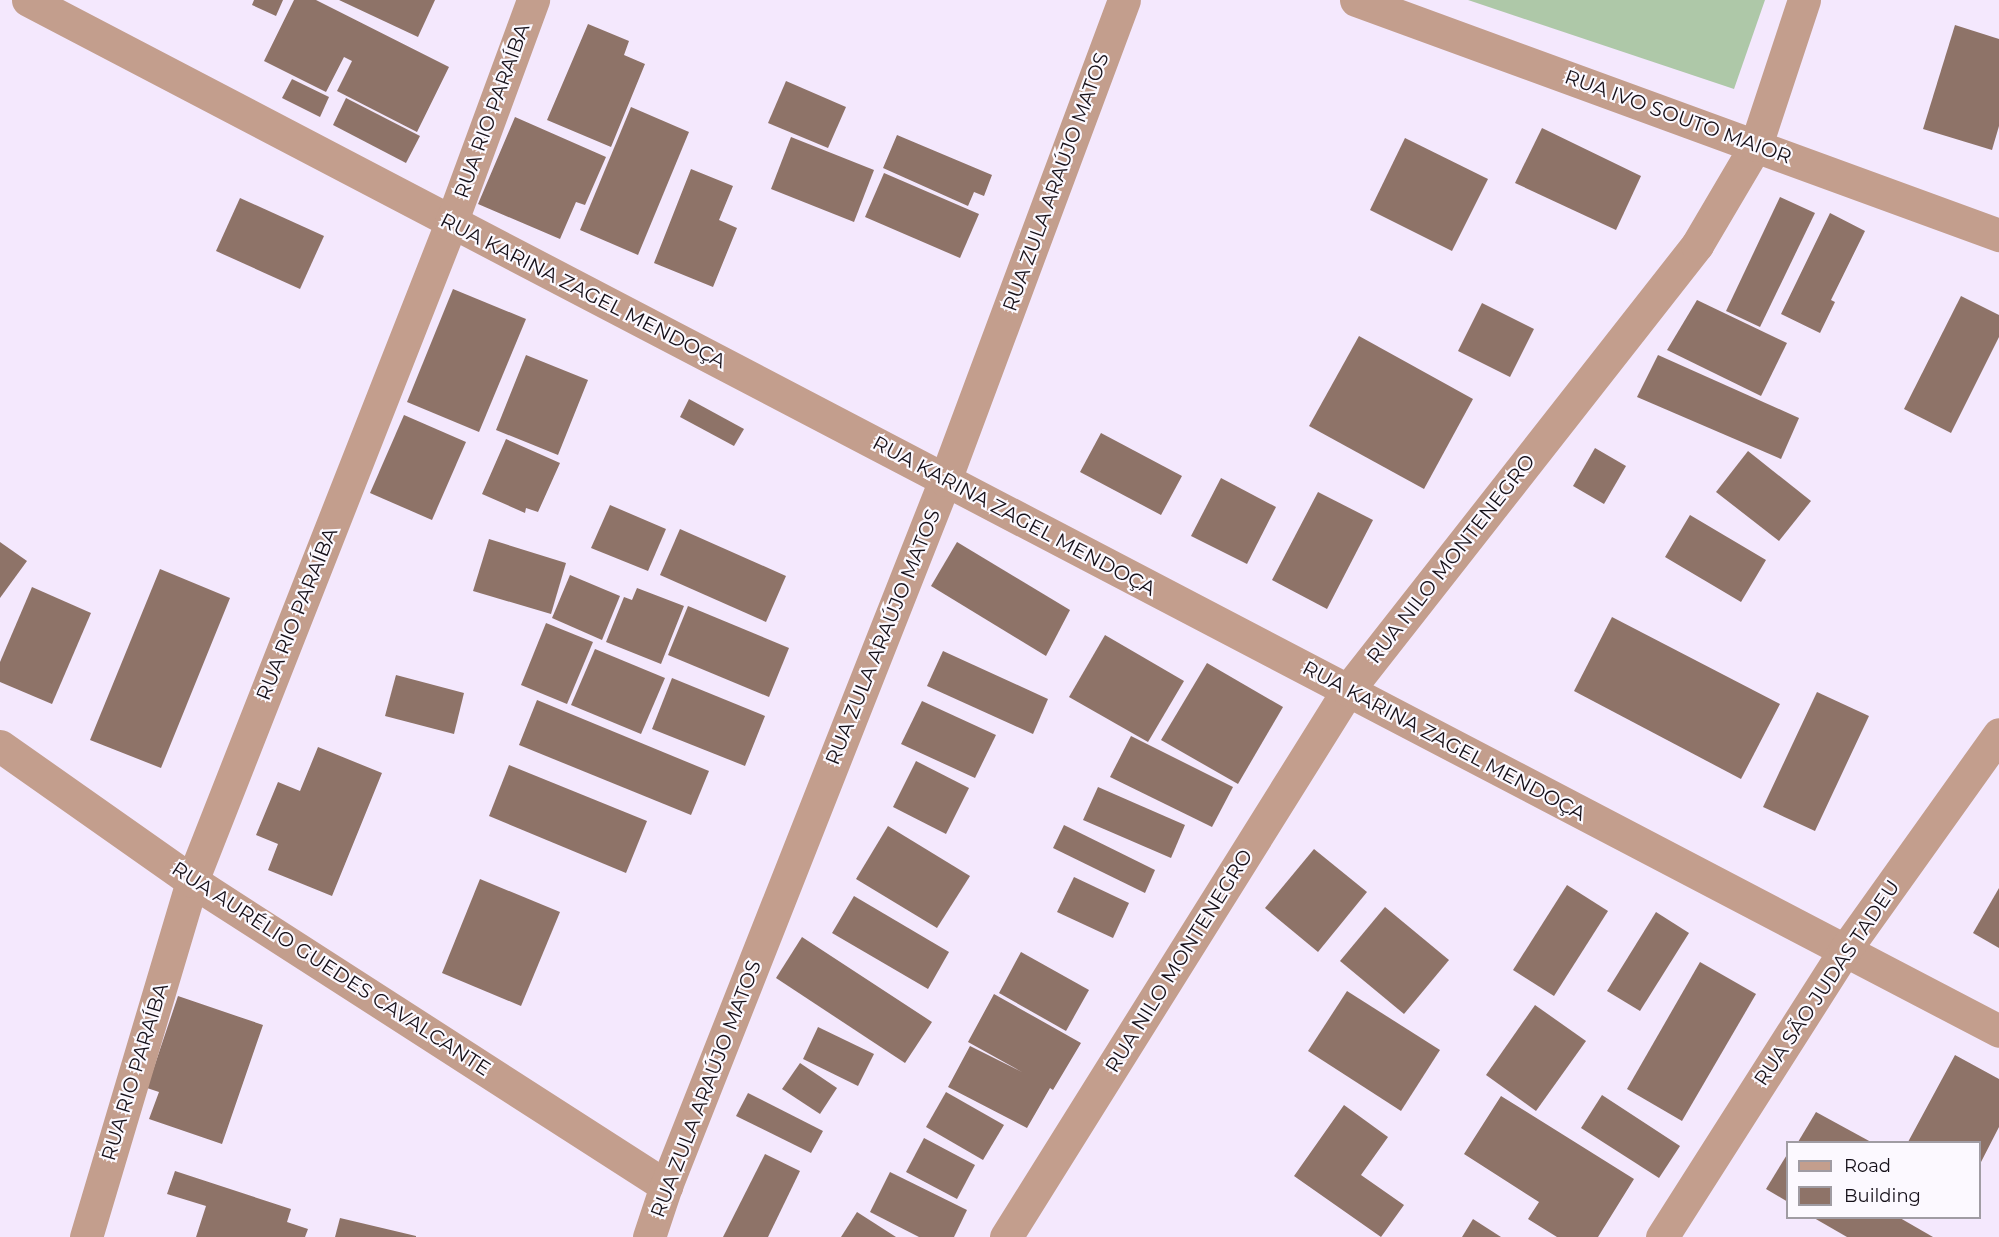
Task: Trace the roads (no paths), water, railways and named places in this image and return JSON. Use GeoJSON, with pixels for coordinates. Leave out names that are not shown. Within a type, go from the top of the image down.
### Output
{"type":"FeatureCollection","features":[{"type":"Feature","properties":{"kind":"street","name":"RUA KARINA ZAGEL MENDOÇA"},"geometry":{"type":"LineString","coordinates":[[28,0],[1999,1031]]}},
{"type":"Feature","properties":{"kind":"street","name":"RUA RIO PARAÍBA"},"geometry":{"type":"LineString","coordinates":[[86,1237],[192,881],[452,223],[533,0]]}},
{"type":"Feature","properties":{"kind":"street","name":"RUA ZULA ARAÚJO MATOS"},"geometry":{"type":"LineString","coordinates":[[649,1237],[666,1186],[945,480],[1124,0]]}},
{"type":"Feature","properties":{"kind":"street","name":"RUA IVO SOUTO MAIOR"},"geometry":{"type":"LineString","coordinates":[[1356,0],[1999,235]]}},
{"type":"Feature","properties":{"kind":"street","name":"RUA NILO MONTENEGRO"},"geometry":{"type":"LineString","coordinates":[[1006,1237],[1348,690],[1697,245],[1756,145],[1804,0]]}},
{"type":"Feature","properties":{"kind":"street","name":"RUA SÃO JUDAS TADEU"},"geometry":{"type":"LineString","coordinates":[[1662,1237],[1845,950],[1999,734]]}},
{"type":"Feature","properties":{"kind":"street","name":"RUA AURÉLIO GUEDES CAVALCANTE"},"geometry":{"type":"LineString","coordinates":[[0,746],[192,881],[666,1186]]}}]}
